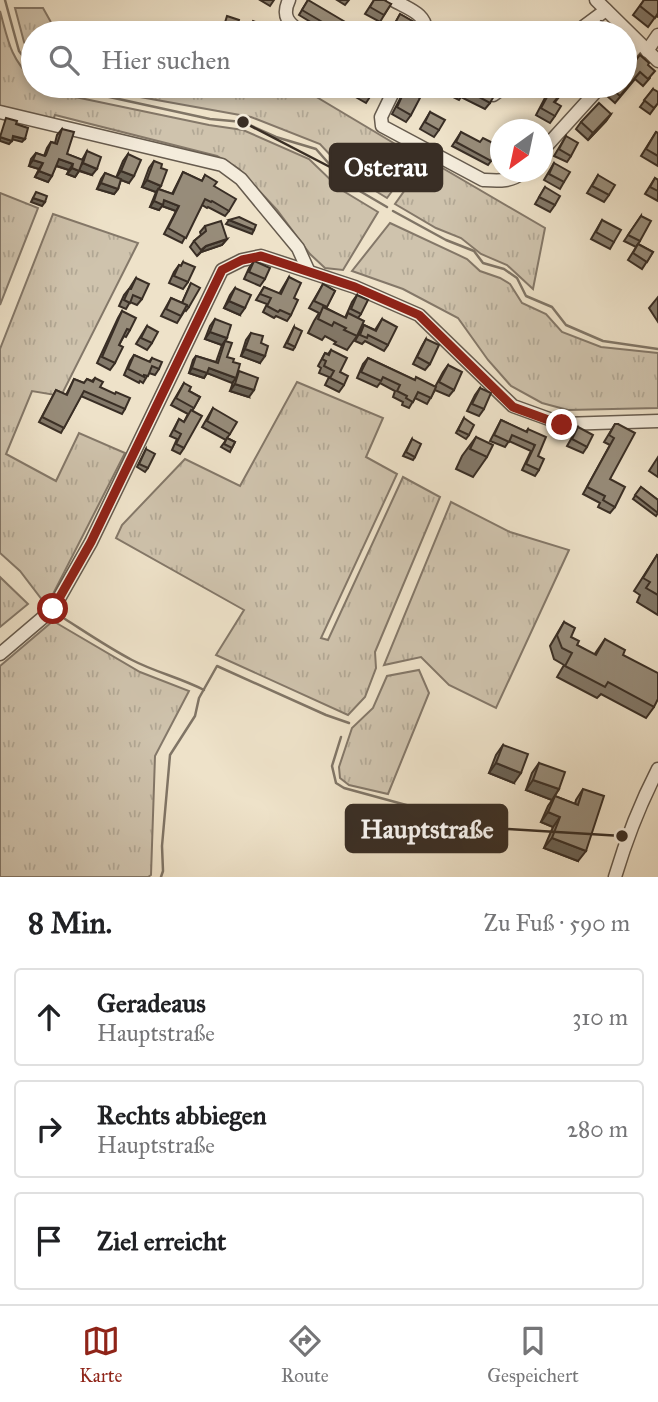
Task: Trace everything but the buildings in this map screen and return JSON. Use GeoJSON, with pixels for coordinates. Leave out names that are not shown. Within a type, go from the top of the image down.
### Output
{"type":"FeatureCollection","features":[{"type":"Feature","properties":{"kind":"street"},"geometry":{"type":"LineString","coordinates":[[289,0],[285,12],[289,21]]}},
{"type":"Feature","properties":{"kind":"street"},"geometry":{"type":"LineString","coordinates":[[393,0],[422,17],[424,21]]}},
{"type":"Feature","properties":{"kind":"street"},"geometry":{"type":"LineString","coordinates":[[596,0],[617,21]]}},
{"type":"Feature","properties":{"kind":"street"},"geometry":{"type":"LineString","coordinates":[[591,21],[606,10]]}},
{"type":"Feature","properties":{"kind":"street"},"geometry":{"type":"LineString","coordinates":[[637,51],[658,36]]}},
{"type":"Feature","properties":{"kind":"street"},"geometry":{"type":"LineString","coordinates":[[637,41],[658,61]]}},
{"type":"Feature","properties":{"kind":"street"},"geometry":{"type":"LineString","coordinates":[[390,98],[381,117],[382,125],[483,180],[490,180]]}},
{"type":"Feature","properties":{"kind":"street"},"geometry":{"type":"LineString","coordinates":[[553,139],[590,98]]}},
{"type":"Feature","properties":{"kind":"street"},"geometry":{"type":"LineString","coordinates":[[0,112],[222,165],[241,179],[298,248],[308,270]]}},
{"type":"Feature","properties":{"kind":"street"},"geometry":{"type":"LineString","coordinates":[[0,654],[53,609],[91,542],[222,270],[242,260],[261,256],[308,270],[419,315],[513,407],[562,425],[658,421]]}},
{"type":"Feature","properties":{"kind":"street"},"geometry":{"type":"LineString","coordinates":[[615,877],[632,825],[658,769]]}},
{"type":"Feature","properties":{"kind":"green space"},"geometry":{"type":"Polygon","coordinates":[[[15,8],[43,8],[50,21],[21,21],[21,31],[15,8]]]}},
{"type":"Feature","properties":{"kind":"green space"},"geometry":{"type":"Polygon","coordinates":[[[0,11],[11,48],[21,67],[21,98],[80,98],[243,130],[309,159],[340,189],[378,212],[343,270],[325,268],[310,254],[277,210],[239,169],[217,156],[55,115],[53,120],[0,107],[0,11]]]}},
{"type":"Feature","properties":{"kind":"green space"},"geometry":{"type":"Polygon","coordinates":[[[146,98],[318,98],[417,157],[387,198],[348,174],[320,144],[251,117],[146,98]]]}},
{"type":"Feature","properties":{"kind":"green space"},"geometry":{"type":"Polygon","coordinates":[[[427,159],[545,228],[533,289],[507,265],[481,254],[461,238],[436,228],[395,204],[427,159]]]}},
{"type":"Feature","properties":{"kind":"green space"},"geometry":{"type":"Polygon","coordinates":[[[0,193],[38,208],[0,305],[0,193]]]}},
{"type":"Feature","properties":{"kind":"green space"},"geometry":{"type":"Polygon","coordinates":[[[53,214],[138,243],[61,396],[32,391],[6,454],[56,481],[79,433],[125,453],[51,598],[43,601],[20,571],[0,553],[0,349],[53,214]]]}},
{"type":"Feature","properties":{"kind":"green space"},"geometry":{"type":"Polygon","coordinates":[[[390,223],[467,259],[480,271],[510,284],[522,303],[546,314],[562,332],[601,347],[658,353],[658,408],[568,410],[542,403],[511,386],[488,360],[458,318],[403,289],[352,271],[390,223]]]}},
{"type":"Feature","properties":{"kind":"green space"},"geometry":{"type":"Polygon","coordinates":[[[297,382],[383,418],[366,457],[397,474],[321,638],[328,640],[403,477],[440,497],[375,652],[376,668],[365,697],[348,715],[216,655],[244,610],[116,538],[122,525],[185,459],[240,486],[297,382]]]}},
{"type":"Feature","properties":{"kind":"green space"},"geometry":{"type":"Polygon","coordinates":[[[451,502],[510,532],[569,550],[496,708],[449,685],[421,657],[384,665],[451,502]]]}},
{"type":"Feature","properties":{"kind":"green space"},"geometry":{"type":"Polygon","coordinates":[[[0,577],[28,604],[0,627],[0,577]]]}},
{"type":"Feature","properties":{"kind":"green space"},"geometry":{"type":"Polygon","coordinates":[[[53,621],[140,672],[189,691],[155,756],[151,875],[148,877],[0,877],[0,666],[53,621]]]}},
{"type":"Feature","properties":{"kind":"green space"},"geometry":{"type":"Polygon","coordinates":[[[419,670],[429,693],[388,794],[349,785],[340,778],[339,767],[352,728],[373,708],[387,676],[419,670]]]}},
{"type":"Feature","properties":{"kind":"waterway"},"geometry":{"type":"LineString","coordinates":[[5,0],[21,54]]}},
{"type":"Feature","properties":{"kind":"waterway"},"geometry":{"type":"LineString","coordinates":[[114,98],[210,119],[243,122],[276,137],[316,149],[346,183],[387,207]]}},
{"type":"Feature","properties":{"kind":"waterway"},"geometry":{"type":"LineString","coordinates":[[393,211],[446,240],[474,251],[483,263],[504,269],[517,278],[526,296],[552,307],[566,325],[603,341],[658,349]]}},
{"type":"Feature","properties":{"kind":"waterway"},"geometry":{"type":"LineString","coordinates":[[65,619],[132,660],[204,690]]}},
{"type":"Feature","properties":{"kind":"waterway"},"geometry":{"type":"LineString","coordinates":[[161,877],[170,755],[195,716],[199,698],[217,666],[349,723]]}},
{"type":"Feature","properties":{"kind":"waterway"},"geometry":{"type":"LineString","coordinates":[[341,737],[332,766],[336,783],[344,788],[507,831]]}},
{"type":"Feature","properties":{"kind":"place","name":"Osterau"},"geometry":{"type":"Point","coordinates":[243,122]}},
{"type":"Feature","properties":{"kind":"place","name":"Hauptstraße"},"geometry":{"type":"Point","coordinates":[622,836]}},
{"type":"Feature","properties":{"kind":"route"},"geometry":{"type":"LineString","coordinates":[[53,609],[91,542],[222,270],[242,260],[261,256],[308,270],[419,315],[513,407],[562,425]]}}]}
